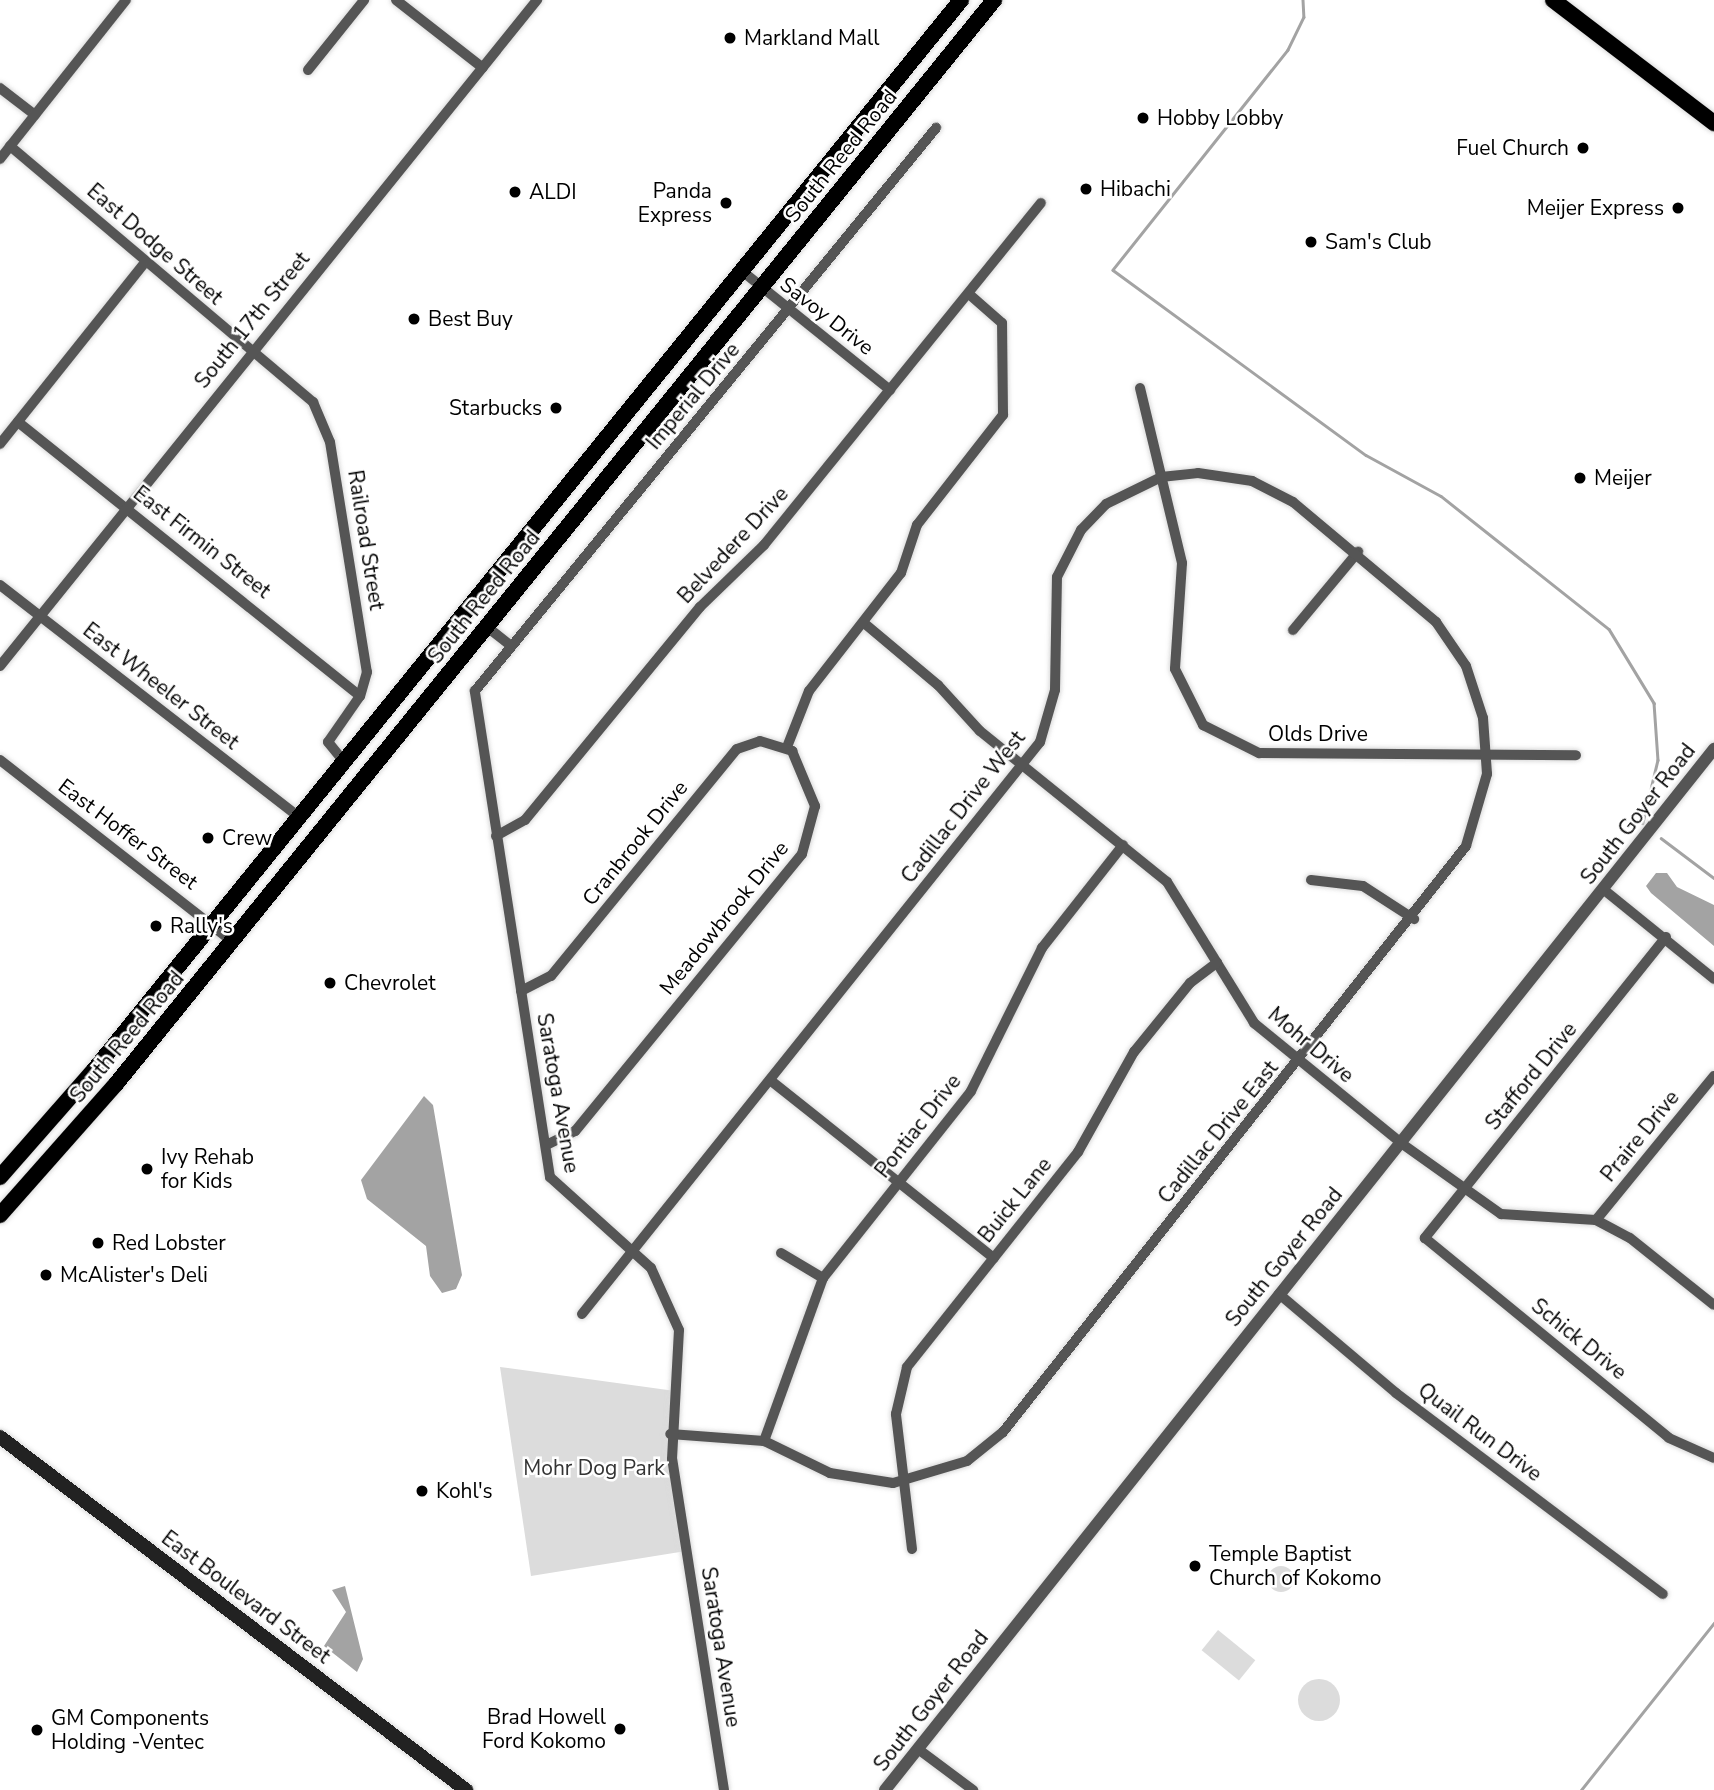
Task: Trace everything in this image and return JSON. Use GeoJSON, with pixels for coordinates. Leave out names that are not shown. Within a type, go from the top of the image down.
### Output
{"type":"FeatureCollection","features":[{"type":"Feature","properties":{"kind":"main road","name":"South Reed Road"},"geometry":{"type":"LineString","coordinates":[[0,1177],[213,924],[961,0]]}},
{"type":"Feature","properties":{"kind":"main road","name":"South Reed Road"},"geometry":{"type":"LineString","coordinates":[[0,1215],[232,941],[994,0]]}},
{"type":"Feature","properties":{"kind":"main road"},"geometry":{"type":"LineString","coordinates":[[1553,0],[1714,123]]}},
{"type":"Feature","properties":{"kind":"main road","name":"East Boulevard Street"},"geometry":{"type":"LineString","coordinates":[[0,1437],[466,1790]]}},
{"type":"Feature","properties":{"kind":"street"},"geometry":{"type":"LineString","coordinates":[[0,159],[127,0]]}},
{"type":"Feature","properties":{"kind":"street"},"geometry":{"type":"LineString","coordinates":[[308,70],[364,0]]}},
{"type":"Feature","properties":{"kind":"street"},"geometry":{"type":"LineString","coordinates":[[396,0],[484,68]]}},
{"type":"Feature","properties":{"kind":"street","name":"South 17th Street"},"geometry":{"type":"LineString","coordinates":[[0,666],[537,0]]}},
{"type":"Feature","properties":{"kind":"street"},"geometry":{"type":"LineString","coordinates":[[0,88],[35,115]]}},
{"type":"Feature","properties":{"kind":"street","name":"Imperial Drive"},"geometry":{"type":"LineString","coordinates":[[478,688],[936,128]]}},
{"type":"Feature","properties":{"kind":"street","name":"East Dodge Street"},"geometry":{"type":"LineString","coordinates":[[10,146],[143,265],[308,396]]}},
{"type":"Feature","properties":{"kind":"street","name":"Belvedere Drive"},"geometry":{"type":"LineString","coordinates":[[496,836],[525,820],[890,390],[1041,202]]}},
{"type":"Feature","properties":{"kind":"street"},"geometry":{"type":"LineString","coordinates":[[0,444],[143,265]]}},
{"type":"Feature","properties":{"kind":"street","name":"Savoy Drive"},"geometry":{"type":"LineString","coordinates":[[742,271],[890,390]]}},
{"type":"Feature","properties":{"kind":"street"},"geometry":{"type":"LineString","coordinates":[[787,747],[809,691],[901,573],[917,524],[1005,408],[1002,323],[969,293]]}},
{"type":"Feature","properties":{"kind":"street","name":"Olds Drive"},"geometry":{"type":"LineString","coordinates":[[1140,388],[1182,563],[1175,669],[1203,725],[1259,753],[1576,755]]}},
{"type":"Feature","properties":{"kind":"street","name":"Railroad Street"},"geometry":{"type":"LineString","coordinates":[[308,396],[324,421],[340,496],[367,672],[360,696]]}},
{"type":"Feature","properties":{"kind":"street","name":"East Firmin Street"},"geometry":{"type":"LineString","coordinates":[[18,422],[360,696]]}},
{"type":"Feature","properties":{"kind":"street","name":"Cadillac Drive West"},"geometry":{"type":"LineString","coordinates":[[582,1314],[1023,765],[1052,711],[1053,604],[1068,551],[1107,504],[1161,477],[1198,472],[1252,481],[1293,502],[1358,552]]}},
{"type":"Feature","properties":{"kind":"street"},"geometry":{"type":"LineString","coordinates":[[1293,630],[1358,552]]}},
{"type":"Feature","properties":{"kind":"street","name":"Cadillac Drive East"},"geometry":{"type":"LineString","coordinates":[[670,1434],[764,1441],[830,1473],[904,1482],[967,1461],[1003,1432],[1413,919],[1466,846],[1488,754],[1474,684],[1457,650],[1436,622],[1358,552]]}},
{"type":"Feature","properties":{"kind":"street","name":"East Wheeler Street"},"geometry":{"type":"LineString","coordinates":[[0,585],[299,817]]}},
{"type":"Feature","properties":{"kind":"street","name":"Mohr Drive"},"geometry":{"type":"LineString","coordinates":[[864,623],[1023,765],[1167,882],[1254,1023],[1299,1062],[1464,1191],[1501,1214],[1596,1220],[1630,1238],[1714,1305]]}},
{"type":"Feature","properties":{"kind":"street"},"geometry":{"type":"LineString","coordinates":[[487,626],[511,646]]}},
{"type":"Feature","properties":{"kind":"street","name":"Saratoga Avenue"},"geometry":{"type":"LineString","coordinates":[[478,688],[496,836],[546,1145],[555,1185],[633,1250],[666,1291],[679,1330],[670,1434],[724,1790]]}},
{"type":"Feature","properties":{"kind":"street"},"geometry":{"type":"LineString","coordinates":[[344,762],[328,742],[360,696]]}},
{"type":"Feature","properties":{"kind":"street","name":"Cranbrook Drive"},"geometry":{"type":"LineString","coordinates":[[521,991],[551,976],[737,749],[760,741],[787,747]]}},
{"type":"Feature","properties":{"kind":"street","name":"Meadowbrook Drive"},"geometry":{"type":"LineString","coordinates":[[546,1145],[575,1131],[802,853],[815,806],[799,760],[787,747]]}},
{"type":"Feature","properties":{"kind":"street","name":"South Goyer Road"},"geometry":{"type":"LineString","coordinates":[[885,1790],[1714,749]]}},
{"type":"Feature","properties":{"kind":"street","name":"East Hoffer Street"},"geometry":{"type":"LineString","coordinates":[[0,760],[232,941]]}},
{"type":"Feature","properties":{"kind":"street","name":"Pontiac Drive"},"geometry":{"type":"LineString","coordinates":[[764,1441],[823,1278],[992,1060],[1042,948],[1123,845]]}},
{"type":"Feature","properties":{"kind":"street"},"geometry":{"type":"LineString","coordinates":[[1311,880],[1363,886],[1413,919]]}},
{"type":"Feature","properties":{"kind":"street"},"geometry":{"type":"LineString","coordinates":[[1603,889],[1714,978]]}},
{"type":"Feature","properties":{"kind":"street","name":"Stafford Drive"},"geometry":{"type":"LineString","coordinates":[[1425,1238],[1666,937]]}},
{"type":"Feature","properties":{"kind":"street","name":"Buick Lane"},"geometry":{"type":"LineString","coordinates":[[912,1549],[896,1414],[901,1380],[1078,1152],[1134,1052],[1190,983],[1217,963]]}},
{"type":"Feature","properties":{"kind":"street","name":"Praire Drive"},"geometry":{"type":"LineString","coordinates":[[1596,1220],[1714,1076]]}},
{"type":"Feature","properties":{"kind":"street"},"geometry":{"type":"LineString","coordinates":[[770,1080],[994,1258]]}},
{"type":"Feature","properties":{"kind":"street","name":"Schick Drive"},"geometry":{"type":"LineString","coordinates":[[1425,1238],[1670,1438],[1714,1458]]}},
{"type":"Feature","properties":{"kind":"street"},"geometry":{"type":"LineString","coordinates":[[781,1253],[823,1278]]}},
{"type":"Feature","properties":{"kind":"street","name":"Quail Run Drive"},"geometry":{"type":"LineString","coordinates":[[1279,1294],[1367,1370],[1663,1594]]}},
{"type":"Feature","properties":{"kind":"street"},"geometry":{"type":"LineString","coordinates":[[918,1749],[973,1790]]}},
{"type":"Feature","properties":{"kind":"green space","name":"Mohr Dog Park"},"geometry":{"type":"Polygon","coordinates":[[[500,1367],[675,1391],[670,1434],[686,1551],[531,1576],[500,1367]]]}},
{"type":"Feature","properties":{"kind":"green space"},"geometry":{"type":"Polygon","coordinates":[[[1281,1566],[1290,1570],[1294,1579],[1290,1588],[1281,1592],[1272,1588],[1268,1579],[1272,1570],[1281,1566]]]}},
{"type":"Feature","properties":{"kind":"green space"},"geometry":{"type":"Polygon","coordinates":[[[1218,1630],[1255,1660],[1239,1680],[1202,1650],[1218,1630]]]}},
{"type":"Feature","properties":{"kind":"green space"},"geometry":{"type":"Polygon","coordinates":[[[1319,1679],[1334,1685],[1340,1700],[1334,1715],[1319,1721],[1304,1715],[1298,1700],[1304,1685],[1319,1679]]]}},
{"type":"Feature","properties":{"kind":"shaded area"},"geometry":{"type":"Polygon","coordinates":[[[1656,873],[1667,873],[1677,887],[1714,905],[1714,946],[1651,893],[1646,886],[1656,873]]]}},
{"type":"Feature","properties":{"kind":"shaded area"},"geometry":{"type":"Polygon","coordinates":[[[424,1096],[433,1105],[462,1275],[456,1289],[442,1293],[430,1276],[426,1246],[367,1199],[361,1180],[424,1096]]]}},
{"type":"Feature","properties":{"kind":"shaded area"},"geometry":{"type":"Polygon","coordinates":[[[345,1586],[363,1659],[357,1672],[324,1646],[346,1612],[332,1590],[345,1586]]]}},
{"type":"Feature","properties":{"kind":"waterway"},"geometry":{"type":"LineString","coordinates":[[1303,0],[1304,17],[1288,50],[1113,270],[1366,455],[1441,496],[1609,629],[1654,703],[1658,760],[1643,823]]}},
{"type":"Feature","properties":{"kind":"waterway"},"geometry":{"type":"LineString","coordinates":[[1661,838],[1714,878]]}},
{"type":"Feature","properties":{"kind":"waterway"},"geometry":{"type":"LineString","coordinates":[[1581,1790],[1714,1623]]}},
{"type":"Feature","properties":{"kind":"place","name":"Markland Mall"},"geometry":{"type":"Point","coordinates":[730,38]}},
{"type":"Feature","properties":{"kind":"place","name":"Hobby Lobby"},"geometry":{"type":"Point","coordinates":[1143,118]}},
{"type":"Feature","properties":{"kind":"place","name":"Fuel Church"},"geometry":{"type":"Point","coordinates":[1583,148]}},
{"type":"Feature","properties":{"kind":"place","name":"Hibachi"},"geometry":{"type":"Point","coordinates":[1086,189]}},
{"type":"Feature","properties":{"kind":"place","name":"ALDI"},"geometry":{"type":"Point","coordinates":[515,192]}},
{"type":"Feature","properties":{"kind":"place","name":"Panda Express"},"geometry":{"type":"Point","coordinates":[726,203]}},
{"type":"Feature","properties":{"kind":"place","name":"Meijer Express"},"geometry":{"type":"Point","coordinates":[1678,208]}},
{"type":"Feature","properties":{"kind":"place","name":"Sam's Club"},"geometry":{"type":"Point","coordinates":[1311,242]}},
{"type":"Feature","properties":{"kind":"place","name":"Best Buy"},"geometry":{"type":"Point","coordinates":[414,319]}},
{"type":"Feature","properties":{"kind":"place","name":"Starbucks"},"geometry":{"type":"Point","coordinates":[556,408]}},
{"type":"Feature","properties":{"kind":"place","name":"Meijer"},"geometry":{"type":"Point","coordinates":[1580,478]}},
{"type":"Feature","properties":{"kind":"place","name":"Crew"},"geometry":{"type":"Point","coordinates":[208,838]}},
{"type":"Feature","properties":{"kind":"place","name":"Rally's"},"geometry":{"type":"Point","coordinates":[156,926]}},
{"type":"Feature","properties":{"kind":"place","name":"Chevrolet"},"geometry":{"type":"Point","coordinates":[330,983]}},
{"type":"Feature","properties":{"kind":"place","name":"Ivy Rehab for Kids"},"geometry":{"type":"Point","coordinates":[147,1169]}},
{"type":"Feature","properties":{"kind":"place","name":"Red Lobster"},"geometry":{"type":"Point","coordinates":[98,1243]}},
{"type":"Feature","properties":{"kind":"place","name":"McAlister's Deli"},"geometry":{"type":"Point","coordinates":[46,1275]}},
{"type":"Feature","properties":{"kind":"place","name":"Kohl's"},"geometry":{"type":"Point","coordinates":[422,1491]}},
{"type":"Feature","properties":{"kind":"place","name":"Temple Baptist Church of Kokomo"},"geometry":{"type":"Point","coordinates":[1195,1566]}},
{"type":"Feature","properties":{"kind":"place","name":"Brad Howell Ford Kokomo"},"geometry":{"type":"Point","coordinates":[620,1729]}},
{"type":"Feature","properties":{"kind":"place","name":"GM Components Holding -Ventec"},"geometry":{"type":"Point","coordinates":[37,1730]}}]}
